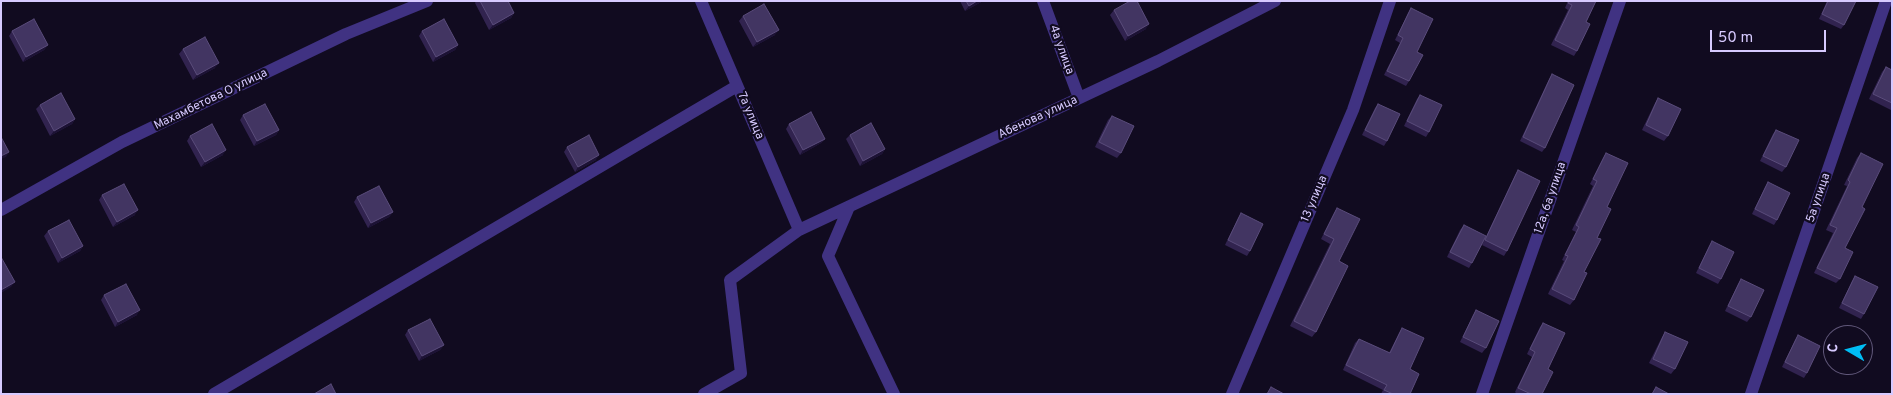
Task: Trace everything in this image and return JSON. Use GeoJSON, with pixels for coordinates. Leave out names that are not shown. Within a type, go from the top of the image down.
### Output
{"type":"FeatureCollection","features":[{"type":"Feature","properties":{"kind":"street","name":"Махамбетова О улица"},"geometry":{"type":"LineString","coordinates":[[1,210],[131,138],[346,34],[426,1]]}},
{"type":"Feature","properties":{"kind":"street","name":"7а улица"},"geometry":{"type":"LineString","coordinates":[[701,1],[799,230]]}},
{"type":"Feature","properties":{"kind":"street","name":"4а улица"},"geometry":{"type":"LineString","coordinates":[[1043,1],[1079,98]]}},
{"type":"Feature","properties":{"kind":"street","name":"Абенова улица"},"geometry":{"type":"LineString","coordinates":[[704,394],[740,373],[730,280],[799,230],[1158,61],[1275,1]]}},
{"type":"Feature","properties":{"kind":"street","name":"13 улица"},"geometry":{"type":"LineString","coordinates":[[1232,394],[1353,110],[1390,1]]}},
{"type":"Feature","properties":{"kind":"street","name":"12а, 6а улица"},"geometry":{"type":"LineString","coordinates":[[1482,394],[1620,1]]}},
{"type":"Feature","properties":{"kind":"street","name":"5а улица"},"geometry":{"type":"LineString","coordinates":[[1751,394],[1886,1]]}},
{"type":"Feature","properties":{"kind":"street"},"geometry":{"type":"LineString","coordinates":[[214,394],[737,86]]}},
{"type":"Feature","properties":{"kind":"street"},"geometry":{"type":"LineString","coordinates":[[849,207],[828,256],[894,394]]}},
{"type":"Feature","properties":{"kind":"building"},"geometry":{"type":"Polygon","coordinates":[[[480,1],[508,1],[514,13],[493,25],[480,1]]]}},
{"type":"Feature","properties":{"kind":"building"},"geometry":{"type":"Polygon","coordinates":[[[966,1],[977,1],[969,6],[966,1]]]}},
{"type":"Feature","properties":{"kind":"building"},"geometry":{"type":"Polygon","coordinates":[[[1130,1],[1137,1],[1149,24],[1128,36],[1114,10],[1130,1]]]}},
{"type":"Feature","properties":{"kind":"building"},"geometry":{"type":"Polygon","coordinates":[[[1569,1],[1596,1],[1586,22],[1590,24],[1577,51],[1555,40],[1572,5],[1568,3],[1569,1]]]}},
{"type":"Feature","properties":{"kind":"building"},"geometry":{"type":"Polygon","coordinates":[[[1828,1],[1856,1],[1844,25],[1822,14],[1828,1]]]}},
{"type":"Feature","properties":{"kind":"building"},"geometry":{"type":"Polygon","coordinates":[[[764,4],[779,30],[757,42],[743,16],[764,4]]]}},
{"type":"Feature","properties":{"kind":"building"},"geometry":{"type":"Polygon","coordinates":[[[1411,8],[1433,19],[1417,52],[1423,55],[1409,81],[1387,71],[1403,38],[1398,35],[1411,8]]]}},
{"type":"Feature","properties":{"kind":"building"},"geometry":{"type":"Polygon","coordinates":[[[34,19],[48,45],[26,57],[12,31],[34,19]]]}},
{"type":"Feature","properties":{"kind":"building"},"geometry":{"type":"Polygon","coordinates":[[[444,19],[458,45],[436,57],[422,31],[444,19]]]}},
{"type":"Feature","properties":{"kind":"building"},"geometry":{"type":"Polygon","coordinates":[[[205,37],[219,63],[197,75],[183,49],[205,37]]]}},
{"type":"Feature","properties":{"kind":"building"},"geometry":{"type":"Polygon","coordinates":[[[1886,67],[1892,70],[1892,103],[1873,94],[1886,67]]]}},
{"type":"Feature","properties":{"kind":"building"},"geometry":{"type":"Polygon","coordinates":[[[1552,74],[1574,85],[1545,148],[1523,137],[1552,74]]]}},
{"type":"Feature","properties":{"kind":"building"},"geometry":{"type":"Polygon","coordinates":[[[61,93],[75,119],[54,131],[40,105],[61,93]]]}},
{"type":"Feature","properties":{"kind":"building"},"geometry":{"type":"Polygon","coordinates":[[[1420,95],[1442,105],[1429,132],[1407,121],[1420,95]]]}},
{"type":"Feature","properties":{"kind":"building"},"geometry":{"type":"Polygon","coordinates":[[[1658,98],[1681,109],[1668,136],[1646,125],[1658,98]]]}},
{"type":"Feature","properties":{"kind":"building"},"geometry":{"type":"Polygon","coordinates":[[[265,104],[279,130],[257,141],[243,115],[265,104]]]}},
{"type":"Feature","properties":{"kind":"building"},"geometry":{"type":"Polygon","coordinates":[[[1378,104],[1400,114],[1387,141],[1365,130],[1378,104]]]}},
{"type":"Feature","properties":{"kind":"building"},"geometry":{"type":"Polygon","coordinates":[[[811,112],[825,139],[803,150],[789,124],[811,112]]]}},
{"type":"Feature","properties":{"kind":"building"},"geometry":{"type":"Polygon","coordinates":[[[1112,116],[1134,126],[1121,153],[1099,142],[1112,116]]]}},
{"type":"Feature","properties":{"kind":"building"},"geometry":{"type":"Polygon","coordinates":[[[871,123],[885,149],[863,161],[850,135],[871,123]]]}},
{"type":"Feature","properties":{"kind":"building"},"geometry":{"type":"Polygon","coordinates":[[[212,124],[226,150],[205,162],[190,136],[212,124]]]}},
{"type":"Feature","properties":{"kind":"building"},"geometry":{"type":"Polygon","coordinates":[[[1776,130],[1799,140],[1786,167],[1763,156],[1776,130]]]}},
{"type":"Feature","properties":{"kind":"building"},"geometry":{"type":"Polygon","coordinates":[[[589,135],[599,155],[578,167],[567,147],[589,135]]]}},
{"type":"Feature","properties":{"kind":"building"},"geometry":{"type":"Polygon","coordinates":[[[1,137],[9,152],[1,156],[1,137]]]}},
{"type":"Feature","properties":{"kind":"building"},"geometry":{"type":"Polygon","coordinates":[[[1606,153],[1628,163],[1607,207],[1611,209],[1597,238],[1601,239],[1584,272],[1587,273],[1574,300],[1552,289],[1568,256],[1565,255],[1579,227],[1576,225],[1597,181],[1593,179],[1606,153]]]}},
{"type":"Feature","properties":{"kind":"building"},"geometry":{"type":"Polygon","coordinates":[[[1861,153],[1883,164],[1862,207],[1865,209],[1845,248],[1853,252],[1840,279],[1817,268],[1837,228],[1830,225],[1861,153]]]}},
{"type":"Feature","properties":{"kind":"building"},"geometry":{"type":"Polygon","coordinates":[[[1518,170],[1540,181],[1507,251],[1485,240],[1518,170]]]}},
{"type":"Feature","properties":{"kind":"building"},"geometry":{"type":"Polygon","coordinates":[[[1768,182],[1790,193],[1777,220],[1755,209],[1768,182]]]}},
{"type":"Feature","properties":{"kind":"building"},"geometry":{"type":"Polygon","coordinates":[[[124,184],[138,210],[117,222],[102,195],[124,184]]]}},
{"type":"Feature","properties":{"kind":"building"},"geometry":{"type":"Polygon","coordinates":[[[379,186],[393,212],[371,223],[357,197],[379,186]]]}},
{"type":"Feature","properties":{"kind":"building"},"geometry":{"type":"Polygon","coordinates":[[[1337,208],[1360,219],[1339,261],[1348,266],[1316,332],[1294,321],[1334,239],[1324,234],[1337,208]]]}},
{"type":"Feature","properties":{"kind":"building"},"geometry":{"type":"Polygon","coordinates":[[[1241,213],[1263,224],[1250,251],[1228,240],[1241,213]]]}},
{"type":"Feature","properties":{"kind":"building"},"geometry":{"type":"Polygon","coordinates":[[[69,220],[83,246],[62,258],[48,231],[69,220]]]}},
{"type":"Feature","properties":{"kind":"building"},"geometry":{"type":"Polygon","coordinates":[[[1464,225],[1486,236],[1472,263],[1450,252],[1464,225]]]}},
{"type":"Feature","properties":{"kind":"building"},"geometry":{"type":"Polygon","coordinates":[[[1712,241],[1734,252],[1721,279],[1699,268],[1712,241]]]}},
{"type":"Feature","properties":{"kind":"building"},"geometry":{"type":"Polygon","coordinates":[[[1,257],[15,282],[1,290],[1,257]]]}},
{"type":"Feature","properties":{"kind":"building"},"geometry":{"type":"Polygon","coordinates":[[[1855,276],[1878,287],[1864,314],[1842,303],[1855,276]]]}},
{"type":"Feature","properties":{"kind":"building"},"geometry":{"type":"Polygon","coordinates":[[[1741,279],[1764,290],[1751,317],[1728,306],[1741,279]]]}},
{"type":"Feature","properties":{"kind":"building"},"geometry":{"type":"Polygon","coordinates":[[[126,284],[140,310],[118,322],[104,295],[126,284]]]}},
{"type":"Feature","properties":{"kind":"building"},"geometry":{"type":"Polygon","coordinates":[[[1476,310],[1499,321],[1486,348],[1463,337],[1476,310]]]}},
{"type":"Feature","properties":{"kind":"building"},"geometry":{"type":"Polygon","coordinates":[[[430,319],[444,345],[422,356],[408,330],[430,319]]]}},
{"type":"Feature","properties":{"kind":"building"},"geometry":{"type":"Polygon","coordinates":[[[1543,323],[1565,333],[1548,369],[1553,372],[1542,394],[1531,394],[1518,388],[1535,352],[1530,349],[1543,323]]]}},
{"type":"Feature","properties":{"kind":"building"},"geometry":{"type":"Polygon","coordinates":[[[1402,328],[1424,338],[1410,369],[1419,374],[1410,394],[1393,394],[1384,390],[1387,385],[1346,365],[1359,339],[1390,353],[1402,328]]]}},
{"type":"Feature","properties":{"kind":"building"},"geometry":{"type":"Polygon","coordinates":[[[1665,332],[1688,342],[1675,369],[1653,359],[1665,332]]]}},
{"type":"Feature","properties":{"kind":"building"},"geometry":{"type":"Polygon","coordinates":[[[1798,335],[1820,346],[1807,373],[1785,362],[1798,335]]]}},
{"type":"Feature","properties":{"kind":"building"},"geometry":{"type":"Polygon","coordinates":[[[331,384],[336,394],[314,394],[331,384]]]}},
{"type":"Feature","properties":{"kind":"building"},"geometry":{"type":"Polygon","coordinates":[[[1271,387],[1284,394],[1267,394],[1271,387]]]}},
{"type":"Feature","properties":{"kind":"building"},"geometry":{"type":"Polygon","coordinates":[[[1656,387],[1669,394],[1652,394],[1656,387]]]}}]}
